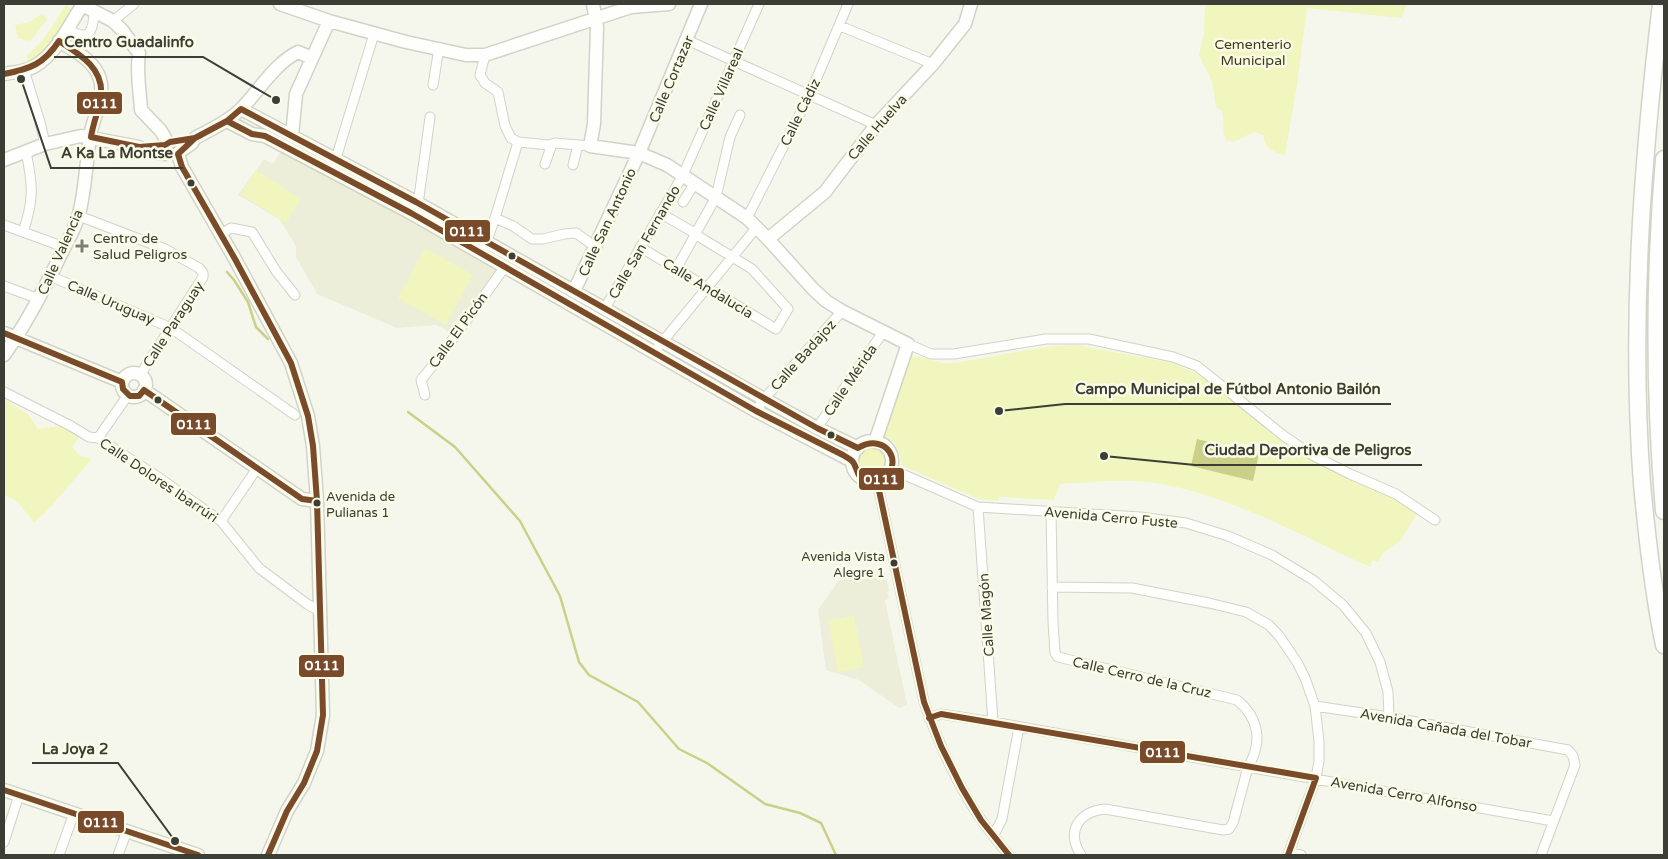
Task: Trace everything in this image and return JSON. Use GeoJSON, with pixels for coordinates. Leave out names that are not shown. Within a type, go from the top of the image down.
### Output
{"type":"FeatureCollection","features":[{"type":"Feature","properties":{"kind":"highway"},"geometry":{"type":"LineString","coordinates":[[1661,4],[1650,99],[1639,246],[1637,392],[1645,518],[1664,645]]}},
{"type":"Feature","properties":{"kind":"highway"},"geometry":{"type":"LineString","coordinates":[[1664,159],[1657,275],[1656,338],[1657,404],[1664,512]]}},
{"type":"Feature","properties":{"kind":"street"},"geometry":{"type":"LineString","coordinates":[[4,74],[24,70],[41,62],[59,41],[81,4],[113,20],[139,53],[137,67],[141,110],[161,131],[221,234],[286,355],[300,389],[308,416],[317,501],[323,715],[317,751],[304,783],[287,811],[268,855]]}},
{"type":"Feature","properties":{"kind":"street"},"geometry":{"type":"LineString","coordinates":[[113,20],[134,4]]}},
{"type":"Feature","properties":{"kind":"street"},"geometry":{"type":"LineString","coordinates":[[280,4],[374,34],[466,55],[485,55],[631,7],[669,4]]}},
{"type":"Feature","properties":{"kind":"street"},"geometry":{"type":"LineString","coordinates":[[573,165],[594,124],[597,27],[593,4]]}},
{"type":"Feature","properties":{"kind":"street","name":"Calle Cortazar"},"geometry":{"type":"LineString","coordinates":[[639,154],[702,4]]}},
{"type":"Feature","properties":{"kind":"street","name":"Calle Villareal"},"geometry":{"type":"LineString","coordinates":[[682,175],[759,4]]}},
{"type":"Feature","properties":{"kind":"street","name":"Calle Cádiz"},"geometry":{"type":"LineString","coordinates":[[747,218],[810,94],[848,4]]}},
{"type":"Feature","properties":{"kind":"street","name":"Calle Huelva"},"geometry":{"type":"LineString","coordinates":[[768,239],[825,192],[876,125],[933,64],[965,24],[971,4]]}},
{"type":"Feature","properties":{"kind":"street"},"geometry":{"type":"LineString","coordinates":[[67,29],[77,35],[84,36],[90,33],[94,26],[94,12]]}},
{"type":"Feature","properties":{"kind":"street"},"geometry":{"type":"LineString","coordinates":[[292,136],[296,94],[329,21]]}},
{"type":"Feature","properties":{"kind":"street"},"geometry":{"type":"LineString","coordinates":[[840,26],[933,64]]}},
{"type":"Feature","properties":{"kind":"street"},"geometry":{"type":"LineString","coordinates":[[333,164],[374,34]]}},
{"type":"Feature","properties":{"kind":"street"},"geometry":{"type":"LineString","coordinates":[[687,40],[876,125]]}},
{"type":"Feature","properties":{"kind":"street","name":"Calle Valencia"},"geometry":{"type":"LineString","coordinates":[[4,355],[39,299],[79,216],[86,181],[90,137],[101,95],[100,79],[91,63],[59,41]]}},
{"type":"Feature","properties":{"kind":"street"},"geometry":{"type":"LineString","coordinates":[[433,85],[439,48]]}},
{"type":"Feature","properties":{"kind":"street"},"geometry":{"type":"LineString","coordinates":[[4,160],[45,144],[81,136],[139,147],[145,145],[171,150],[189,138],[196,138],[227,120],[241,109],[269,76],[292,55],[298,52],[312,58]]}},
{"type":"Feature","properties":{"kind":"street"},"geometry":{"type":"LineString","coordinates":[[485,55],[480,75],[485,83],[498,92],[505,126],[511,138],[518,142],[555,143],[639,154],[668,165],[747,218],[826,301],[883,332],[931,354],[954,354],[1046,339],[1089,339],[1173,357],[1197,366],[1284,436],[1312,455],[1396,494],[1435,520]]}},
{"type":"Feature","properties":{"kind":"street"},"geometry":{"type":"LineString","coordinates":[[24,70],[45,144]]}},
{"type":"Feature","properties":{"kind":"street"},"geometry":{"type":"LineString","coordinates":[[241,109],[292,136],[333,164],[484,247],[658,347],[756,411],[852,461]]}},
{"type":"Feature","properties":{"kind":"street"},"geometry":{"type":"LineString","coordinates":[[676,268],[716,197],[730,137],[740,115]]}},
{"type":"Feature","properties":{"kind":"street"},"geometry":{"type":"LineString","coordinates":[[414,208],[418,197],[430,117]]}},
{"type":"Feature","properties":{"kind":"street"},"geometry":{"type":"LineString","coordinates":[[227,120],[252,134],[265,136],[333,164]]}},
{"type":"Feature","properties":{"kind":"street"},"geometry":{"type":"LineString","coordinates":[[484,247],[495,218],[518,142]]}},
{"type":"Feature","properties":{"kind":"street"},"geometry":{"type":"LineString","coordinates":[[545,164],[552,144]]}},
{"type":"Feature","properties":{"kind":"street"},"geometry":{"type":"LineString","coordinates":[[23,232],[32,195],[31,176],[26,152]]}},
{"type":"Feature","properties":{"kind":"street","name":"Calle San Antonio"},"geometry":{"type":"LineString","coordinates":[[571,296],[639,154]]}},
{"type":"Feature","properties":{"kind":"street","name":"Calle San Fernando"},"geometry":{"type":"LineString","coordinates":[[605,308],[682,175]]}},
{"type":"Feature","properties":{"kind":"street"},"geometry":{"type":"LineString","coordinates":[[683,202],[695,183]]}},
{"type":"Feature","properties":{"kind":"street"},"geometry":{"type":"LineString","coordinates":[[660,213],[733,256]]}},
{"type":"Feature","properties":{"kind":"street","name":"Calle Paraguay"},"geometry":{"type":"LineString","coordinates":[[79,216],[165,249],[200,268],[203,273],[203,277],[140,375]]}},
{"type":"Feature","properties":{"kind":"street"},"geometry":{"type":"LineString","coordinates":[[495,218],[513,226],[532,240],[576,233],[596,247]]}},
{"type":"Feature","properties":{"kind":"street"},"geometry":{"type":"LineString","coordinates":[[4,225],[64,247]]}},
{"type":"Feature","properties":{"kind":"street"},"geometry":{"type":"LineString","coordinates":[[658,347],[757,227]]}},
{"type":"Feature","properties":{"kind":"street"},"geometry":{"type":"LineString","coordinates":[[221,234],[232,228],[252,232],[276,271],[295,295]]}},
{"type":"Feature","properties":{"kind":"street"},"geometry":{"type":"LineString","coordinates":[[484,247],[505,267],[571,296],[605,308],[658,347],[858,448]]}},
{"type":"Feature","properties":{"kind":"street","name":"Calle Andalucía"},"geometry":{"type":"LineString","coordinates":[[640,247],[776,329],[788,309],[752,270],[733,256]]}},
{"type":"Feature","properties":{"kind":"street","name":"Calle El Picón"},"geometry":{"type":"LineString","coordinates":[[424,395],[421,380],[443,354],[505,267]]}},
{"type":"Feature","properties":{"kind":"street","name":"Calle Uruguay"},"geometry":{"type":"LineString","coordinates":[[50,276],[171,328],[295,414]]}},
{"type":"Feature","properties":{"kind":"street"},"geometry":{"type":"LineString","coordinates":[[4,286],[39,299]]}},
{"type":"Feature","properties":{"kind":"street","name":"Calle Badajoz"},"geometry":{"type":"LineString","coordinates":[[756,411],[764,399],[842,311]]}},
{"type":"Feature","properties":{"kind":"street"},"geometry":{"type":"LineString","coordinates":[[4,332],[122,382]]}},
{"type":"Feature","properties":{"kind":"street","name":"Calle Mérida"},"geometry":{"type":"LineString","coordinates":[[817,428],[883,332]]}},
{"type":"Feature","properties":{"kind":"street"},"geometry":{"type":"LineString","coordinates":[[875,442],[908,344]]}},
{"type":"Feature","properties":{"kind":"street"},"geometry":{"type":"LineString","coordinates":[[135,373],[140,375],[145,383],[144,390],[137,396],[128,395],[123,389],[122,382],[128,375],[135,373]]}},
{"type":"Feature","properties":{"kind":"street"},"geometry":{"type":"LineString","coordinates":[[144,390],[302,498],[317,501]]}},
{"type":"Feature","properties":{"kind":"street","name":"Calle Dolores Ibarrúri"},"geometry":{"type":"LineString","coordinates":[[4,392],[89,437],[98,438],[155,475],[221,521],[259,568],[306,604],[314,608],[320,608]]}},
{"type":"Feature","properties":{"kind":"street"},"geometry":{"type":"LineString","coordinates":[[98,438],[128,395]]}},
{"type":"Feature","properties":{"kind":"street"},"geometry":{"type":"LineString","coordinates":[[867,442],[875,442],[886,447],[890,453],[891,469],[887,475],[877,481],[869,481],[859,476],[852,461],[854,453],[858,448],[867,442]]}},
{"type":"Feature","properties":{"kind":"street"},"geometry":{"type":"LineString","coordinates":[[221,521],[258,467]]}},
{"type":"Feature","properties":{"kind":"street","name":"Avenida Cerro Fuste"},"geometry":{"type":"LineString","coordinates":[[891,469],[978,507],[1140,516],[1186,523],[1228,536],[1280,560],[1313,580],[1343,605],[1366,633],[1380,662],[1388,692],[1389,717]]}},
{"type":"Feature","properties":{"kind":"street"},"geometry":{"type":"LineString","coordinates":[[877,481],[912,649],[929,718],[960,786],[979,816],[1009,855]]}},
{"type":"Feature","properties":{"kind":"street","name":"Calle Magón"},"geometry":{"type":"LineString","coordinates":[[978,507],[993,722]]}},
{"type":"Feature","properties":{"kind":"street","name":"Calle Cerro de la Cruz"},"geometry":{"type":"LineString","coordinates":[[1051,511],[1055,652],[1058,657],[1237,700],[1246,707],[1253,717],[1256,727],[1257,740],[1252,760],[1248,767]]}},
{"type":"Feature","properties":{"kind":"street"},"geometry":{"type":"LineString","coordinates":[[1052,587],[1132,588],[1246,612],[1269,625],[1290,650],[1305,678],[1315,706],[1319,741],[1319,761],[1316,778],[1288,854],[1301,855]]}},
{"type":"Feature","properties":{"kind":"street","name":"Avenida Cañada del Tobar"},"geometry":{"type":"LineString","coordinates":[[1315,706],[1389,717],[1568,750],[1574,756],[1575,765],[1553,821]]}},
{"type":"Feature","properties":{"kind":"street","name":"Avenida Cerro Alfonso"},"geometry":{"type":"LineString","coordinates":[[929,718],[941,714],[993,722],[1553,821]]}},
{"type":"Feature","properties":{"kind":"street"},"geometry":{"type":"LineString","coordinates":[[993,834],[1002,819],[1019,727]]}},
{"type":"Feature","properties":{"kind":"street"},"geometry":{"type":"LineString","coordinates":[[1081,855],[1074,840],[1076,826],[1083,817],[1095,810],[1105,809],[1223,830],[1229,828],[1233,823],[1248,767]]}},
{"type":"Feature","properties":{"kind":"street"},"geometry":{"type":"LineString","coordinates":[[4,790],[127,831],[179,852],[198,855]]}},
{"type":"Feature","properties":{"kind":"street"},"geometry":{"type":"LineString","coordinates":[[4,842],[19,795]]}},
{"type":"Feature","properties":{"kind":"street"},"geometry":{"type":"LineString","coordinates":[[59,855],[74,813]]}},
{"type":"Feature","properties":{"kind":"street"},"geometry":{"type":"LineString","coordinates":[[1542,855],[1553,821]]}},
{"type":"Feature","properties":{"kind":"street"},"geometry":{"type":"LineString","coordinates":[[118,855],[127,831]]}},
{"type":"Feature","properties":{"kind":"shaded area"},"geometry":{"type":"Polygon","coordinates":[[[281,151],[408,218],[498,269],[452,336],[436,325],[397,328],[317,294],[296,257],[296,246],[279,219],[238,195],[264,159],[273,164],[281,151]]]}},
{"type":"Feature","properties":{"kind":"shaded area"},"geometry":{"type":"Polygon","coordinates":[[[1197,439],[1259,454],[1253,481],[1191,466],[1197,439]]]}},
{"type":"Feature","properties":{"kind":"shaded area"},"geometry":{"type":"Polygon","coordinates":[[[885,572],[889,598],[885,600],[907,705],[899,708],[859,680],[826,670],[818,610],[839,580],[885,572]]]}},
{"type":"Feature","properties":{"kind":"green space"},"geometry":{"type":"Polygon","coordinates":[[[66,4],[71,9],[49,48],[28,65],[27,55],[54,25],[66,4]]]}},
{"type":"Feature","properties":{"kind":"green space","name":"Cementerio Municipal"},"geometry":{"type":"Polygon","coordinates":[[[1205,4],[1407,4],[1401,18],[1307,8],[1297,85],[1285,155],[1270,149],[1263,135],[1254,132],[1233,142],[1226,140],[1222,111],[1216,107],[1212,81],[1199,55],[1204,33],[1205,4]]]}},
{"type":"Feature","properties":{"kind":"green space"},"geometry":{"type":"Polygon","coordinates":[[[44,14],[47,20],[30,41],[18,38],[15,25],[30,22],[44,14]]]}},
{"type":"Feature","properties":{"kind":"green space"},"geometry":{"type":"Polygon","coordinates":[[[256,170],[301,199],[286,223],[241,194],[256,170]]]}},
{"type":"Feature","properties":{"kind":"green space"},"geometry":{"type":"Polygon","coordinates":[[[425,248],[473,275],[446,325],[398,298],[425,248]]]}},
{"type":"Feature","properties":{"kind":"green space"},"geometry":{"type":"Polygon","coordinates":[[[1076,345],[1172,363],[1189,370],[1219,389],[1274,435],[1304,456],[1418,512],[1401,540],[1383,553],[1378,562],[1373,560],[1370,567],[1242,508],[1189,490],[1162,484],[1124,481],[1060,484],[1054,500],[999,497],[999,501],[978,499],[901,465],[897,447],[883,435],[907,359],[917,356],[943,363],[952,363],[1039,348],[1076,345]]]}},
{"type":"Feature","properties":{"kind":"green space"},"geometry":{"type":"Polygon","coordinates":[[[4,399],[29,415],[38,429],[61,426],[79,437],[72,447],[80,456],[92,459],[34,523],[18,502],[4,495],[4,399]]]}},
{"type":"Feature","properties":{"kind":"green space"},"geometry":{"type":"Polygon","coordinates":[[[872,448],[881,452],[885,461],[881,470],[872,474],[863,470],[859,461],[863,452],[872,448]]]}},
{"type":"Feature","properties":{"kind":"green space"},"geometry":{"type":"Polygon","coordinates":[[[854,615],[864,667],[838,672],[828,621],[854,615]]]}},
{"type":"Feature","properties":{"kind":"waterway"},"geometry":{"type":"LineString","coordinates":[[227,272],[248,302],[256,327],[268,339]]}},
{"type":"Feature","properties":{"kind":"waterway"},"geometry":{"type":"LineString","coordinates":[[408,412],[455,447],[520,521],[560,596],[579,662],[589,675],[638,702],[679,749],[707,763],[765,804],[800,813],[821,823],[836,855]]}},
{"type":"Feature","properties":{"kind":"transit line","name":"0111"},"geometry":{"type":"LineString","coordinates":[[4,74],[36,64],[48,55],[59,41],[89,63],[99,77],[101,96],[91,137],[139,147],[165,145],[170,142],[195,138],[201,135]]}},
{"type":"Feature","properties":{"kind":"transit line","name":"0111"},"geometry":{"type":"LineString","coordinates":[[241,109],[416,202],[817,428],[858,448],[868,444],[877,444],[884,447],[890,452],[892,459],[889,473],[878,480],[870,481],[863,479],[852,461],[843,455],[756,411],[411,213],[265,136],[252,134],[227,121],[241,109]]}},
{"type":"Feature","properties":{"kind":"transit line","name":"0111"},"geometry":{"type":"LineString","coordinates":[[227,121],[195,138],[178,154],[182,167],[235,259],[291,363],[308,416],[313,446],[317,501],[323,715],[317,751],[304,783],[287,811],[268,855]]}},
{"type":"Feature","properties":{"kind":"transit line","name":"0111"},"geometry":{"type":"LineString","coordinates":[[4,333],[122,382],[123,389],[130,396],[139,396],[144,390],[302,499],[317,501]]}},
{"type":"Feature","properties":{"kind":"transit line","name":"0111"},"geometry":{"type":"LineString","coordinates":[[877,481],[924,702],[941,746],[962,788],[981,820],[1009,855]]}},
{"type":"Feature","properties":{"kind":"transit line","name":"0111"},"geometry":{"type":"LineString","coordinates":[[929,718],[941,714],[1316,778],[1288,855]]}},
{"type":"Feature","properties":{"kind":"transit line","name":"0111"},"geometry":{"type":"LineString","coordinates":[[4,790],[198,855]]}},
{"type":"Feature","properties":{"kind":"place","name":"A Ka La Montse"},"geometry":{"type":"Point","coordinates":[21,79]}},
{"type":"Feature","properties":{"kind":"place","name":"Centro Guadalinfo"},"geometry":{"type":"Point","coordinates":[276,100]}},
{"type":"Feature","properties":{"kind":"place","name":"Centro de Salud Peligros"},"geometry":{"type":"Point","coordinates":[82,246]}},
{"type":"Feature","properties":{"kind":"place","name":"Campo Municipal de Fútbol Antonio Bailón"},"geometry":{"type":"Point","coordinates":[999,411]}},
{"type":"Feature","properties":{"kind":"place","name":"Ciudad Deportiva de Peligros"},"geometry":{"type":"Point","coordinates":[1104,456]}},
{"type":"Feature","properties":{"kind":"place","name":"Avenida de Pulianas 1"},"geometry":{"type":"Point","coordinates":[317,503]}},
{"type":"Feature","properties":{"kind":"place","name":"Avenida Vista Alegre 1"},"geometry":{"type":"Point","coordinates":[894,563]}},
{"type":"Feature","properties":{"kind":"place","name":"La Joya 2"},"geometry":{"type":"Point","coordinates":[175,841]}}]}
